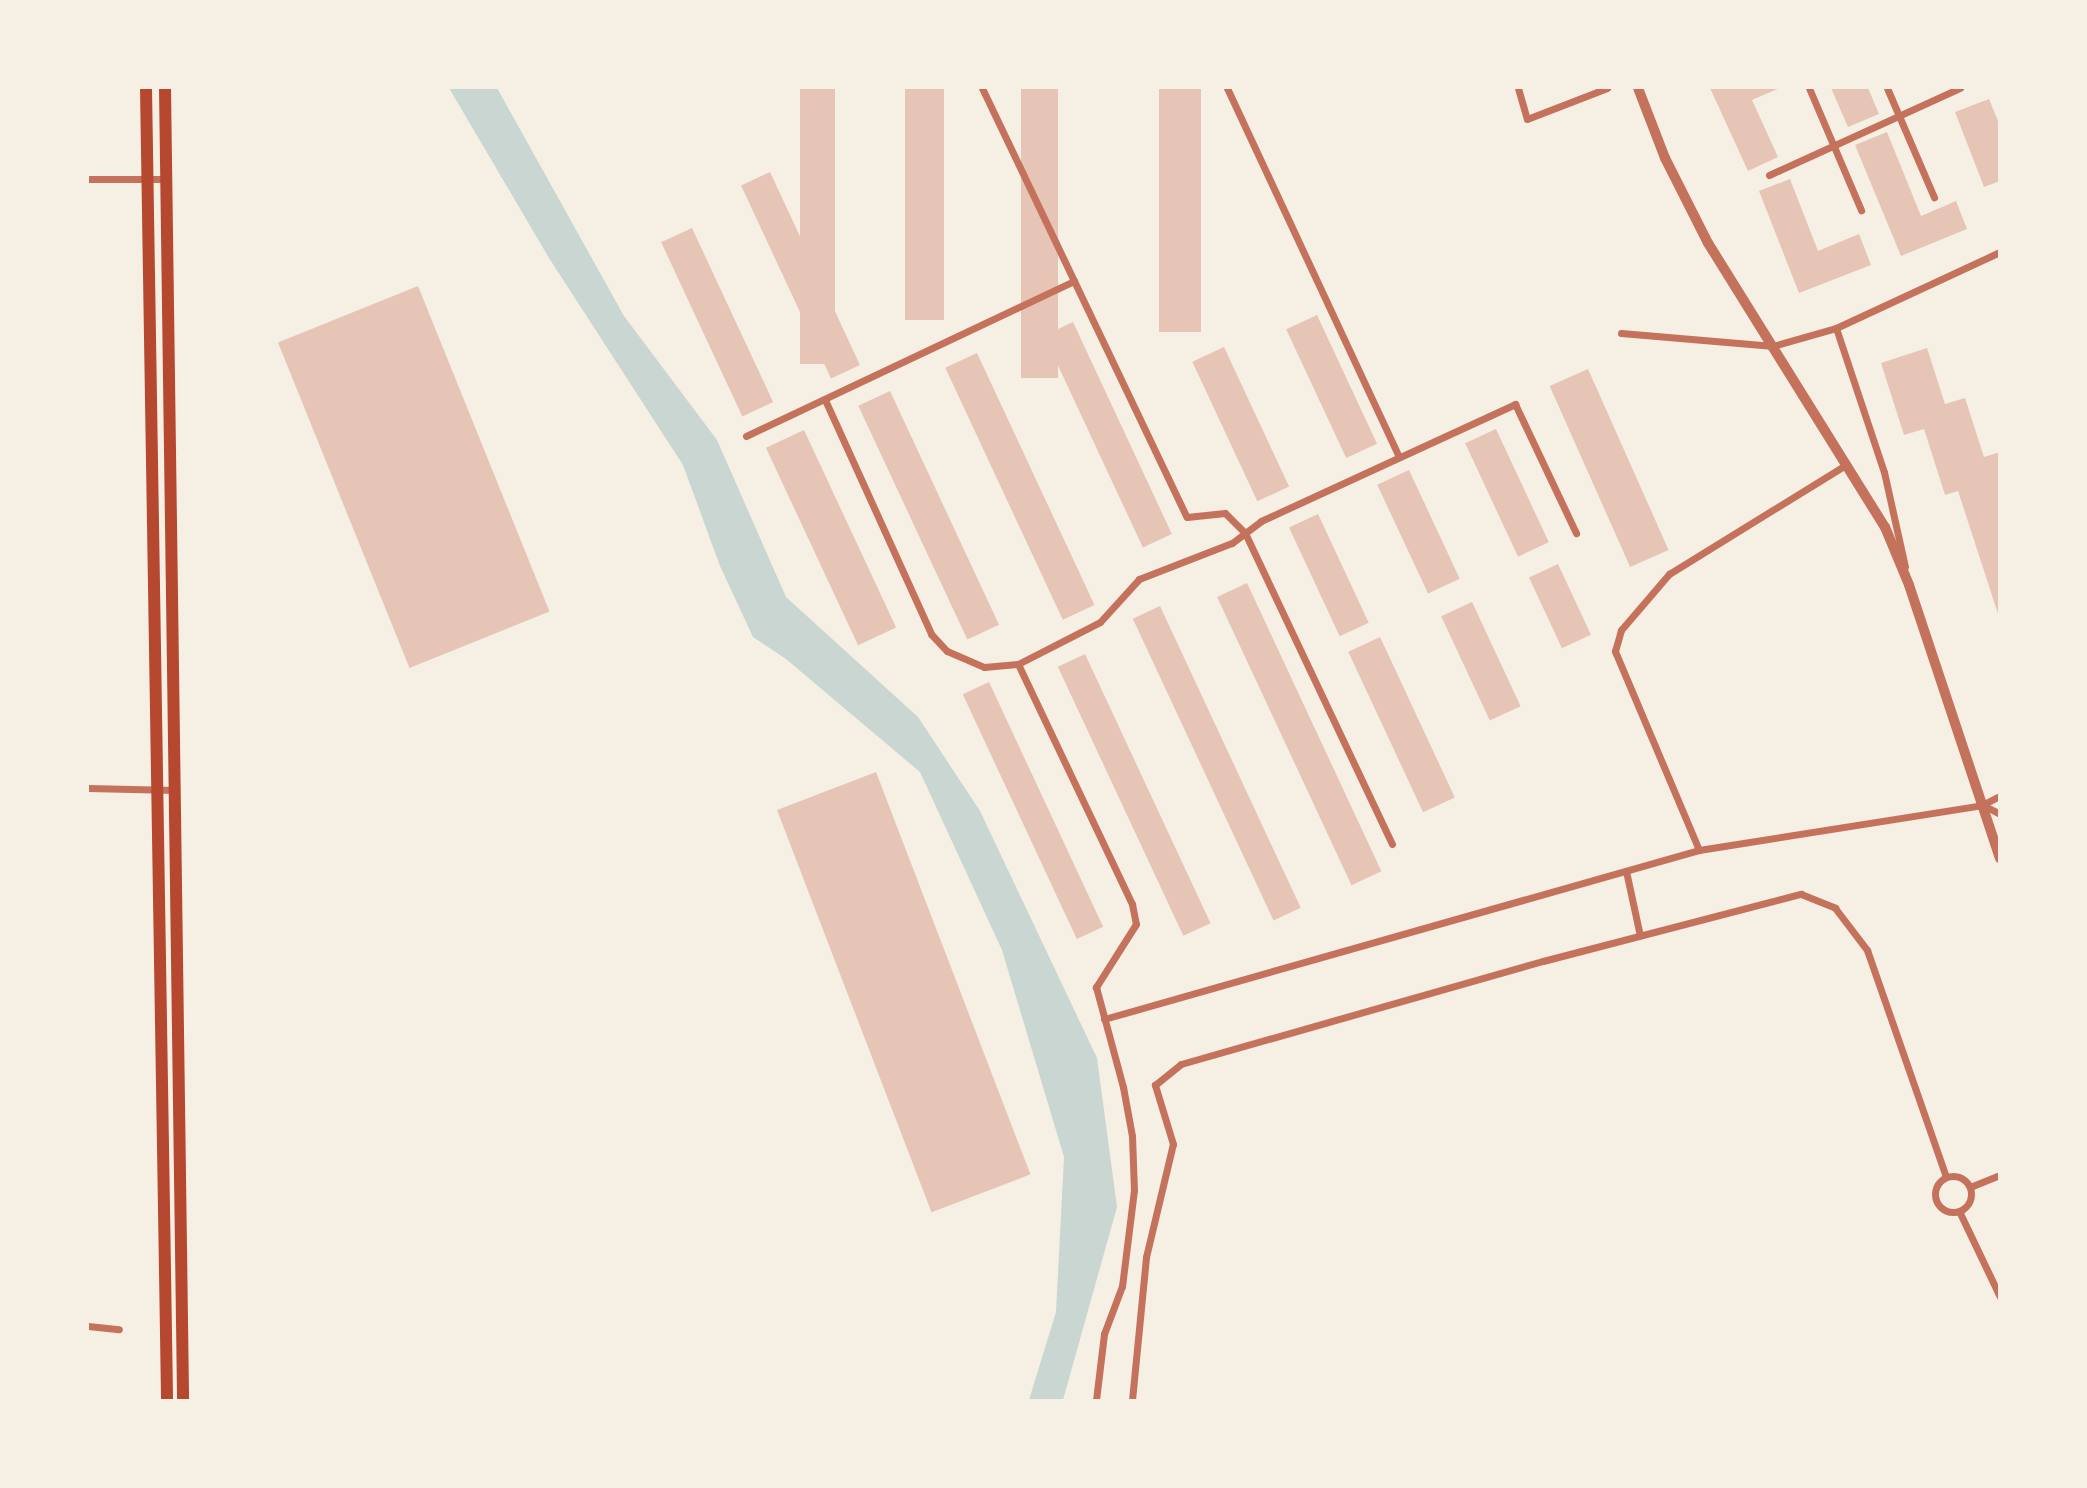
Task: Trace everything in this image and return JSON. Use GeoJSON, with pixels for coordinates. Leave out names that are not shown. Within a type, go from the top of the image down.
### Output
{"type":"FeatureCollection","features":[{"type":"Feature","properties":{"kind":"main road"},"geometry":{"type":"LineString","coordinates":[[146,88],[167,1401]]}},
{"type":"Feature","properties":{"kind":"main road"},"geometry":{"type":"LineString","coordinates":[[165,88],[183,1401]]}},
{"type":"Feature","properties":{"kind":"street"},"geometry":{"type":"LineString","coordinates":[[982,88],[1187,517],[1224,513],[1245,533],[1392,844]]}},
{"type":"Feature","properties":{"kind":"street"},"geometry":{"type":"LineString","coordinates":[[1227,88],[1399,457]]}},
{"type":"Feature","properties":{"kind":"street"},"geometry":{"type":"LineString","coordinates":[[1518,88],[1527,119],[1607,88]]}},
{"type":"Feature","properties":{"kind":"street"},"geometry":{"type":"LineString","coordinates":[[1638,88],[1684,199],[1885,527],[1909,585],[2000,858]]}},
{"type":"Feature","properties":{"kind":"street"},"geometry":{"type":"LineString","coordinates":[[1809,88],[1861,210]]}},
{"type":"Feature","properties":{"kind":"street"},"geometry":{"type":"LineString","coordinates":[[1886,88],[1934,197]]}},
{"type":"Feature","properties":{"kind":"street"},"geometry":{"type":"LineString","coordinates":[[1769,175],[1960,88]]}},
{"type":"Feature","properties":{"kind":"street"},"geometry":{"type":"LineString","coordinates":[[88,179],[167,178]]}},
{"type":"Feature","properties":{"kind":"street"},"geometry":{"type":"LineString","coordinates":[[1622,333],[1773,346],[1836,328],[2000,252]]}},
{"type":"Feature","properties":{"kind":"street"},"geometry":{"type":"LineString","coordinates":[[746,436],[826,401],[1074,281]]}},
{"type":"Feature","properties":{"kind":"street"},"geometry":{"type":"LineString","coordinates":[[1836,328],[1884,472],[1909,585]]}},
{"type":"Feature","properties":{"kind":"street"},"geometry":{"type":"LineString","coordinates":[[826,401],[931,634],[947,651],[985,667],[1018,664],[1100,622],[1139,579],[1232,543],[1245,533],[1399,457],[1515,404],[1576,533]]}},
{"type":"Feature","properties":{"kind":"street"},"geometry":{"type":"LineString","coordinates":[[1699,850],[1615,651],[1621,630],[1669,574],[1847,464]]}},
{"type":"Feature","properties":{"kind":"street"},"geometry":{"type":"LineString","coordinates":[[1018,664],[1132,904],[1136,924],[1096,987],[1132,1136],[1134,1190],[1122,1286],[1104,1334],[1096,1401]]}},
{"type":"Feature","properties":{"kind":"street"},"geometry":{"type":"LineString","coordinates":[[88,788],[175,790]]}},
{"type":"Feature","properties":{"kind":"street"},"geometry":{"type":"LineString","coordinates":[[1104,1019],[1699,850],[1982,805],[2000,796]]}},
{"type":"Feature","properties":{"kind":"street"},"geometry":{"type":"LineString","coordinates":[[1982,805],[2000,814]]}},
{"type":"Feature","properties":{"kind":"street"},"geometry":{"type":"LineString","coordinates":[[1626,871],[1640,936]]}},
{"type":"Feature","properties":{"kind":"street"},"geometry":{"type":"LineString","coordinates":[[1132,1401],[1146,1257],[1173,1144],[1155,1085],[1181,1064],[1640,936],[1801,894],[1835,908],[1867,950],[1946,1177]]}},
{"type":"Feature","properties":{"kind":"street"},"geometry":{"type":"LineString","coordinates":[[1970,1187],[2000,1175]]}},
{"type":"Feature","properties":{"kind":"street"},"geometry":{"type":"LineString","coordinates":[[1957,1176],[1970,1187],[1971,1198],[1959,1211],[1947,1211],[1936,1197],[1937,1185],[1946,1177],[1957,1176]]}},
{"type":"Feature","properties":{"kind":"street"},"geometry":{"type":"LineString","coordinates":[[1959,1211],[2000,1297]]}},
{"type":"Feature","properties":{"kind":"street"},"geometry":{"type":"LineString","coordinates":[[88,1326],[119,1329]]}},
{"type":"Feature","properties":{"kind":"shaded area"},"geometry":{"type":"Polygon","coordinates":[[[449,88],[497,88],[624,316],[717,440],[786,597],[918,717],[980,811],[1097,1058],[1117,1207],[1063,1400],[1029,1400],[1056,1312],[1064,1157],[1002,950],[920,772],[786,659],[753,637],[720,566],[683,465],[549,258],[449,88]]]}},
{"type":"Feature","properties":{"kind":"building"},"geometry":{"type":"Polygon","coordinates":[[[800,88],[835,88],[835,364],[800,364],[800,88]]]}},
{"type":"Feature","properties":{"kind":"building"},"geometry":{"type":"Polygon","coordinates":[[[905,88],[944,88],[944,320],[905,320],[905,88]]]}},
{"type":"Feature","properties":{"kind":"building"},"geometry":{"type":"Polygon","coordinates":[[[1021,88],[1058,88],[1058,378],[1021,378],[1021,88]]]}},
{"type":"Feature","properties":{"kind":"building"},"geometry":{"type":"Polygon","coordinates":[[[1159,88],[1201,88],[1201,332],[1159,332],[1159,88]]]}},
{"type":"Feature","properties":{"kind":"building"},"geometry":{"type":"Polygon","coordinates":[[[1710,88],[1780,88],[1752,100],[1778,157],[1748,171],[1710,88]]]}},
{"type":"Feature","properties":{"kind":"building"},"geometry":{"type":"Polygon","coordinates":[[[1831,88],[1868,88],[1879,114],[1848,127],[1831,88]]]}},
{"type":"Feature","properties":{"kind":"building"},"geometry":{"type":"Polygon","coordinates":[[[1989,99],[2000,126],[2000,181],[1984,187],[1955,112],[1989,99]]]}},
{"type":"Feature","properties":{"kind":"building"},"geometry":{"type":"Polygon","coordinates":[[[1887,132],[1921,216],[1956,201],[1967,229],[1901,256],[1855,145],[1887,132]]]}},
{"type":"Feature","properties":{"kind":"building"},"geometry":{"type":"Polygon","coordinates":[[[770,172],[860,365],[831,379],[741,186],[770,172]]]}},
{"type":"Feature","properties":{"kind":"building"},"geometry":{"type":"Polygon","coordinates":[[[1790,179],[1818,251],[1859,234],[1871,265],[1799,293],[1759,191],[1790,179]]]}},
{"type":"Feature","properties":{"kind":"building"},"geometry":{"type":"Polygon","coordinates":[[[692,228],[773,402],[742,416],[661,242],[692,228]]]}},
{"type":"Feature","properties":{"kind":"building"},"geometry":{"type":"Polygon","coordinates":[[[418,286],[549,611],[409,668],[278,343],[418,286]]]}},
{"type":"Feature","properties":{"kind":"building"},"geometry":{"type":"Polygon","coordinates":[[[1317,315],[1377,444],[1346,458],[1286,329],[1317,315]]]}},
{"type":"Feature","properties":{"kind":"building"},"geometry":{"type":"Polygon","coordinates":[[[1073,322],[1172,534],[1143,548],[1044,336],[1073,322]]]}},
{"type":"Feature","properties":{"kind":"building"},"geometry":{"type":"Polygon","coordinates":[[[1224,347],[1289,487],[1257,501],[1192,362],[1224,347]]]}},
{"type":"Feature","properties":{"kind":"building"},"geometry":{"type":"Polygon","coordinates":[[[1927,348],[1945,404],[1965,398],[1984,457],[2000,452],[2000,620],[1958,491],[1945,495],[1924,429],[1904,435],[1881,363],[1927,348]]]}},
{"type":"Feature","properties":{"kind":"building"},"geometry":{"type":"Polygon","coordinates":[[[977,353],[1094,605],[1063,620],[945,368],[977,353]]]}},
{"type":"Feature","properties":{"kind":"building"},"geometry":{"type":"Polygon","coordinates":[[[1588,369],[1669,550],[1630,567],[1550,386],[1588,369]]]}},
{"type":"Feature","properties":{"kind":"building"},"geometry":{"type":"Polygon","coordinates":[[[890,391],[999,625],[967,640],[858,406],[890,391]]]}},
{"type":"Feature","properties":{"kind":"building"},"geometry":{"type":"Polygon","coordinates":[[[1496,429],[1549,542],[1518,557],[1465,443],[1496,429]]]}},
{"type":"Feature","properties":{"kind":"building"},"geometry":{"type":"Polygon","coordinates":[[[804,430],[896,628],[858,645],[766,448],[804,430]]]}},
{"type":"Feature","properties":{"kind":"building"},"geometry":{"type":"Polygon","coordinates":[[[1409,470],[1460,579],[1428,594],[1377,485],[1409,470]]]}},
{"type":"Feature","properties":{"kind":"building"},"geometry":{"type":"Polygon","coordinates":[[[1318,514],[1369,623],[1340,636],[1289,528],[1318,514]]]}},
{"type":"Feature","properties":{"kind":"building"},"geometry":{"type":"Polygon","coordinates":[[[1558,564],[1591,635],[1562,648],[1529,578],[1558,564]]]}},
{"type":"Feature","properties":{"kind":"building"},"geometry":{"type":"Polygon","coordinates":[[[1247,583],[1381,871],[1351,885],[1217,597],[1247,583]]]}},
{"type":"Feature","properties":{"kind":"building"},"geometry":{"type":"Polygon","coordinates":[[[1472,602],[1521,706],[1490,721],[1441,616],[1472,602]]]}},
{"type":"Feature","properties":{"kind":"building"},"geometry":{"type":"Polygon","coordinates":[[[1160,606],[1301,908],[1274,920],[1133,619],[1160,606]]]}},
{"type":"Feature","properties":{"kind":"building"},"geometry":{"type":"Polygon","coordinates":[[[1380,637],[1455,797],[1423,812],[1348,652],[1380,637]]]}},
{"type":"Feature","properties":{"kind":"building"},"geometry":{"type":"Polygon","coordinates":[[[1085,654],[1211,923],[1183,936],[1058,667],[1085,654]]]}},
{"type":"Feature","properties":{"kind":"building"},"geometry":{"type":"Polygon","coordinates":[[[989,682],[1103,927],[1077,939],[963,694],[989,682]]]}},
{"type":"Feature","properties":{"kind":"building"},"geometry":{"type":"Polygon","coordinates":[[[876,772],[1030,1174],[931,1212],[777,810],[876,772]]]}}]}
